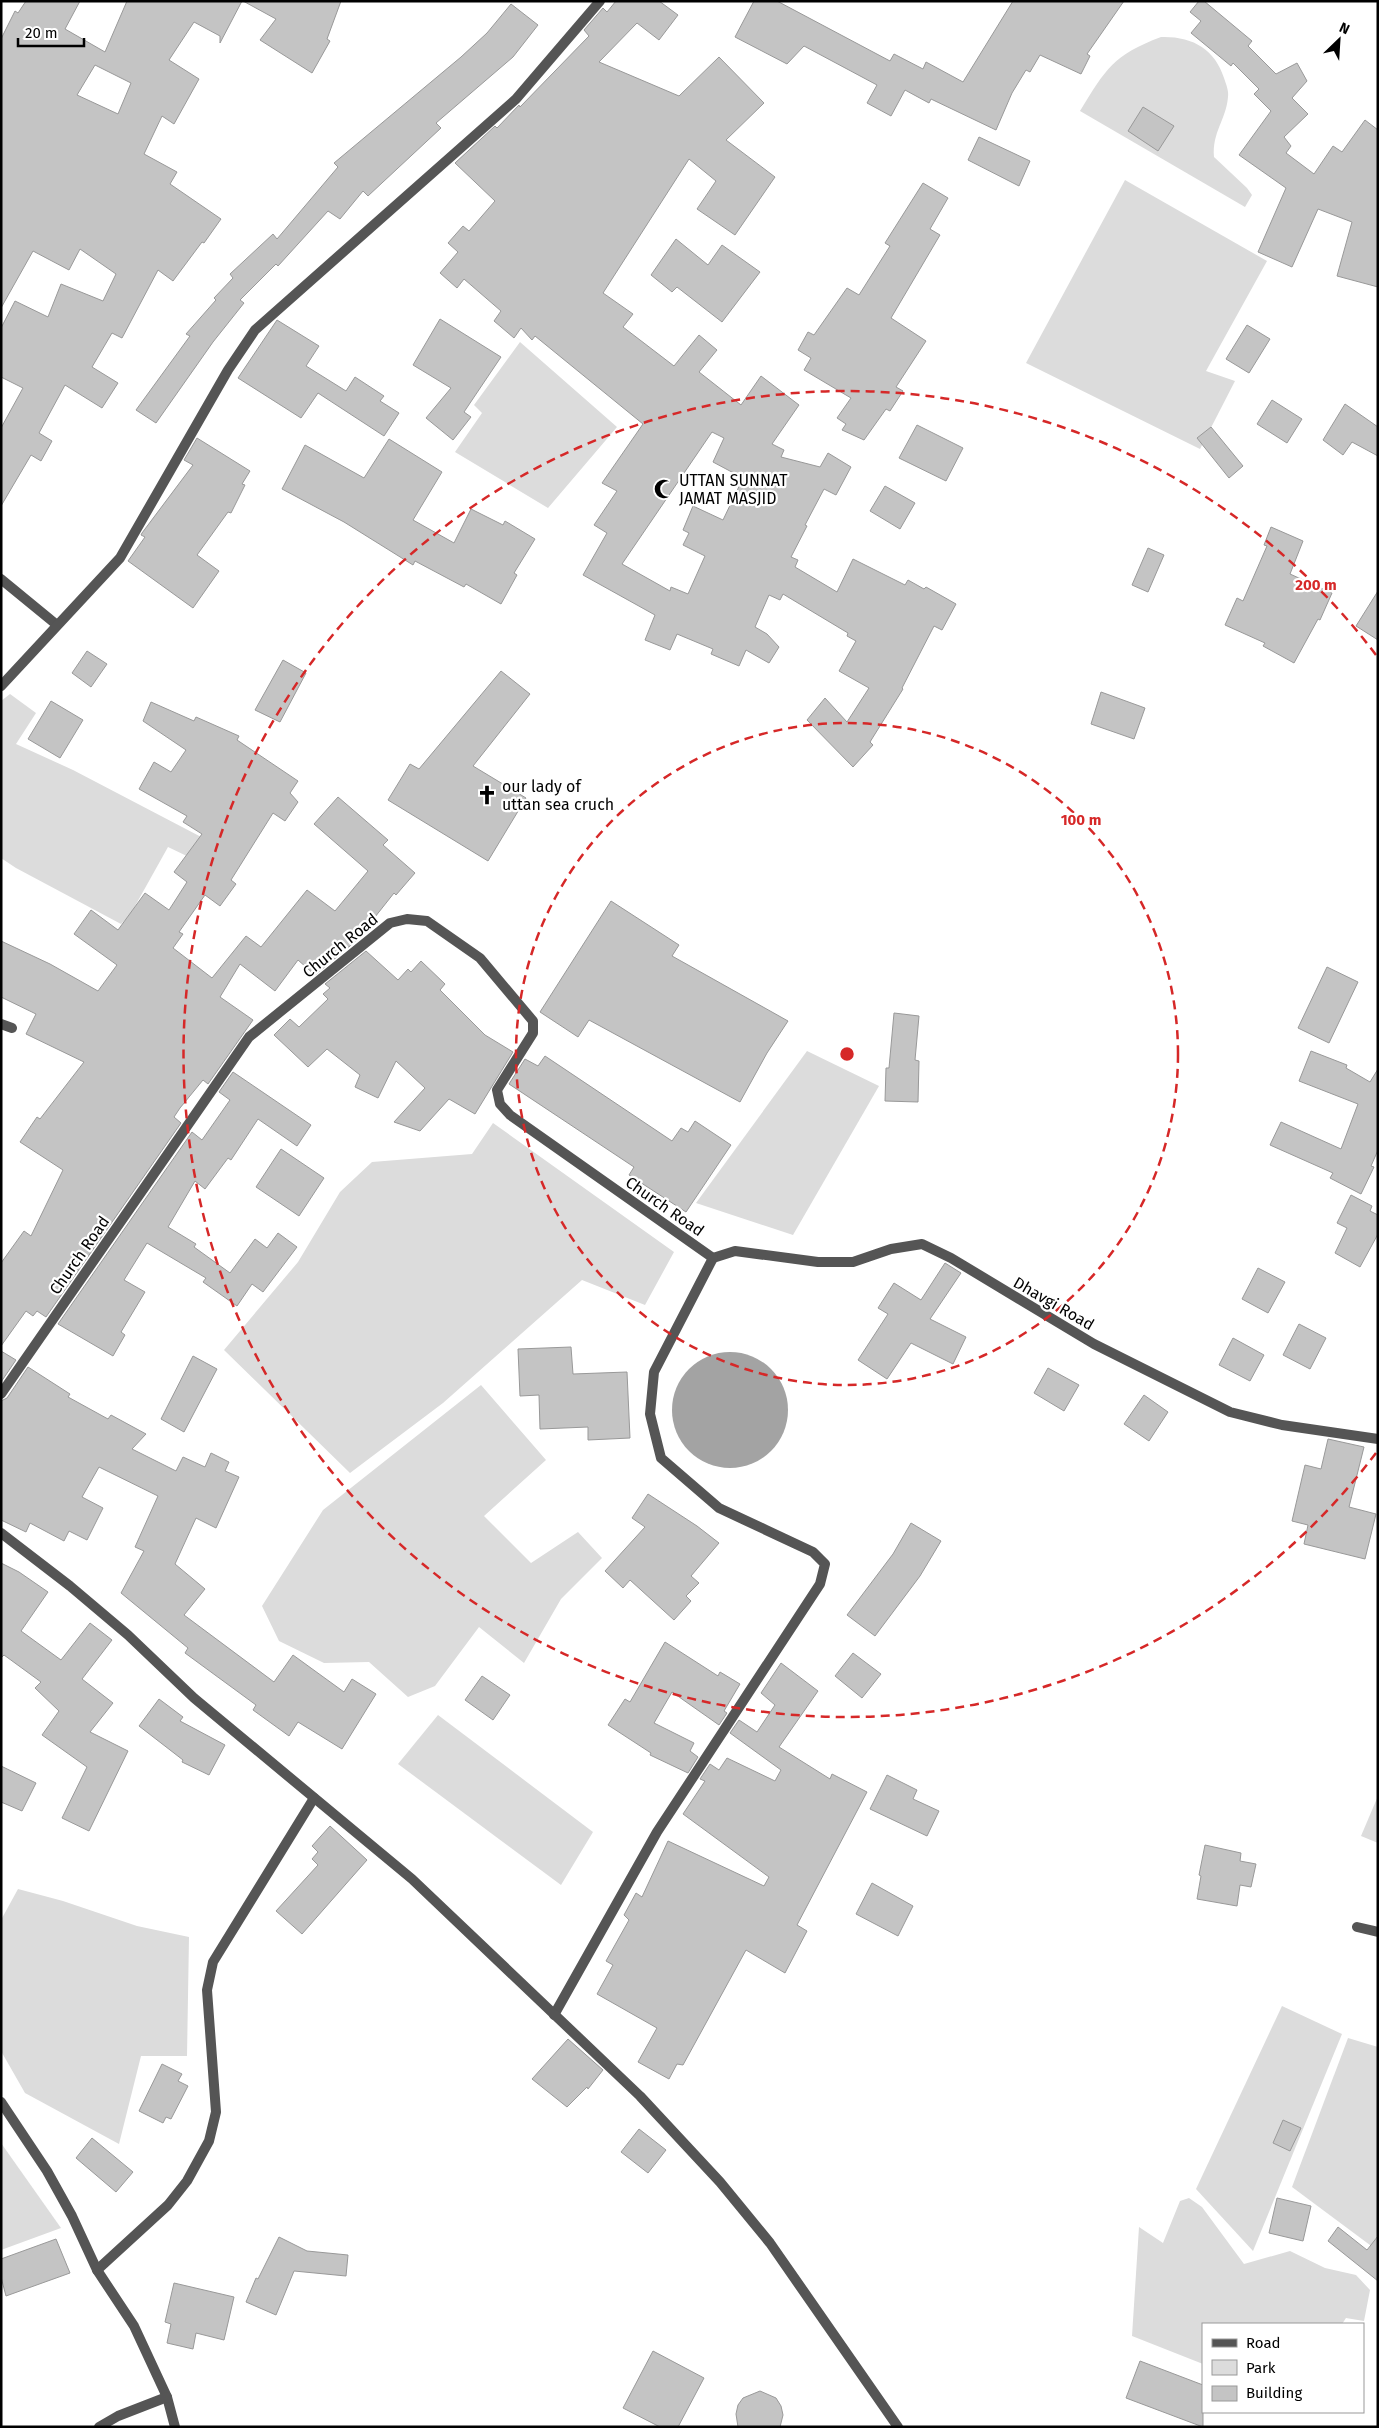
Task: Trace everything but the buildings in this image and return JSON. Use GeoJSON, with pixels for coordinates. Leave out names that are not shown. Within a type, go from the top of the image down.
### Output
{"type":"FeatureCollection","features":[{"type":"Feature","properties":{"kind":"street"},"geometry":{"type":"LineString","coordinates":[[1,686],[120,558],[228,370],[255,330],[516,99],[600,1]]}},
{"type":"Feature","properties":{"kind":"street"},"geometry":{"type":"LineString","coordinates":[[1,579],[57,625]]}},
{"type":"Feature","properties":{"kind":"street","name":"Church Road"},"geometry":{"type":"LineString","coordinates":[[1,1394],[249,1037],[390,923],[407,919],[427,921],[480,958],[533,1021],[533,1033],[497,1090],[500,1104],[510,1115],[713,1258]]}},
{"type":"Feature","properties":{"kind":"street"},"geometry":{"type":"LineString","coordinates":[[1,1024],[12,1028]]}},
{"type":"Feature","properties":{"kind":"street","name":"Dhavgi Road"},"geometry":{"type":"LineString","coordinates":[[713,1258],[735,1251],[818,1262],[853,1262],[891,1249],[922,1244],[951,1258],[1094,1344],[1230,1412],[1282,1425],[1378,1439]]}},
{"type":"Feature","properties":{"kind":"street"},"geometry":{"type":"LineString","coordinates":[[554,2015],[658,1832],[820,1584],[825,1564],[812,1552],[719,1508],[661,1458],[650,1414],[654,1372],[713,1258]]}},
{"type":"Feature","properties":{"kind":"street"},"geometry":{"type":"LineString","coordinates":[[1,1533],[70,1586],[128,1635],[194,1698],[412,1879],[640,2096],[720,2182],[770,2243],[898,2427]]}},
{"type":"Feature","properties":{"kind":"street"},"geometry":{"type":"LineString","coordinates":[[97,2270],[168,2206],[187,2181],[209,2141],[216,2112],[207,1990],[213,1962],[314,1798]]}},
{"type":"Feature","properties":{"kind":"street"},"geometry":{"type":"LineString","coordinates":[[1358,1927],[1378,1932]]}},
{"type":"Feature","properties":{"kind":"street"},"geometry":{"type":"LineString","coordinates":[[1,2102],[47,2171],[72,2216],[97,2270],[134,2326],[167,2397],[175,2427]]}},
{"type":"Feature","properties":{"kind":"street"},"geometry":{"type":"LineString","coordinates":[[99,2427],[118,2416],[167,2397]]}},
{"type":"Feature","properties":{"kind":"green space"},"geometry":{"type":"Polygon","coordinates":[[[1161,37],[1183,39],[1201,46],[1215,59],[1220,68],[1228,95],[1225,113],[1215,140],[1214,157],[1252,195],[1245,207],[1080,111],[1112,65],[1132,50],[1161,37]]]}},
{"type":"Feature","properties":{"kind":"green space"},"geometry":{"type":"Polygon","coordinates":[[[1125,180],[1267,261],[1206,371],[1235,381],[1200,449],[1026,363],[1125,180]]]}},
{"type":"Feature","properties":{"kind":"green space"},"geometry":{"type":"Polygon","coordinates":[[[520,342],[617,427],[548,508],[455,452],[482,413],[474,405],[520,342]]]}},
{"type":"Feature","properties":{"kind":"green space"},"geometry":{"type":"Polygon","coordinates":[[[10,694],[36,713],[16,744],[73,770],[228,851],[216,870],[168,847],[130,915],[121,924],[16,868],[1,858],[1,701],[10,694]]]}},
{"type":"Feature","properties":{"kind":"green space"},"geometry":{"type":"Polygon","coordinates":[[[807,1051],[879,1086],[793,1235],[696,1203],[807,1051]]]}},
{"type":"Feature","properties":{"kind":"green space"},"geometry":{"type":"Polygon","coordinates":[[[493,1123],[674,1252],[645,1305],[582,1280],[443,1403],[350,1473],[224,1350],[298,1262],[340,1192],[372,1162],[472,1154],[493,1123]]]}},
{"type":"Feature","properties":{"kind":"green space"},"geometry":{"type":"Polygon","coordinates":[[[481,1385],[546,1460],[484,1516],[531,1563],[578,1532],[602,1558],[561,1599],[524,1663],[479,1627],[435,1686],[408,1697],[369,1662],[324,1663],[279,1641],[262,1606],[323,1510],[481,1385]]]}},
{"type":"Feature","properties":{"kind":"green space"},"geometry":{"type":"Polygon","coordinates":[[[438,1715],[593,1832],[561,1885],[398,1764],[438,1715]]]}},
{"type":"Feature","properties":{"kind":"green space"},"geometry":{"type":"Polygon","coordinates":[[[1378,1796],[1378,1843],[1361,1836],[1378,1796]]]}},
{"type":"Feature","properties":{"kind":"green space"},"geometry":{"type":"Polygon","coordinates":[[[18,1889],[63,1901],[137,1926],[189,1937],[187,2056],[141,2056],[119,2144],[25,2093],[1,2051],[1,1920],[18,1889]]]}},
{"type":"Feature","properties":{"kind":"green space"},"geometry":{"type":"Polygon","coordinates":[[[1282,2006],[1342,2034],[1253,2251],[1196,2189],[1282,2006]]]}},
{"type":"Feature","properties":{"kind":"green space"},"geometry":{"type":"Polygon","coordinates":[[[1348,2038],[1378,2047],[1378,2251],[1292,2187],[1348,2038]]]}},
{"type":"Feature","properties":{"kind":"green space"},"geometry":{"type":"Polygon","coordinates":[[[1,2143],[61,2228],[1,2250],[1,2143]]]}},
{"type":"Feature","properties":{"kind":"green space"},"geometry":{"type":"Polygon","coordinates":[[[1189,2198],[1202,2207],[1244,2264],[1290,2251],[1325,2268],[1356,2275],[1370,2290],[1364,2321],[1346,2318],[1343,2323],[1202,2323],[1202,2364],[1132,2336],[1139,2227],[1163,2243],[1180,2201],[1189,2198]]]}},
{"type":"Feature","properties":{"kind":"shaded area"},"geometry":{"type":"Polygon","coordinates":[[[730,1352],[752,1356],[762,1361],[771,1369],[779,1378],[784,1388],[788,1410],[784,1432],[779,1442],[771,1451],[762,1459],[752,1464],[730,1468],[708,1464],[698,1459],[689,1451],[681,1442],[676,1432],[672,1410],[676,1388],[681,1378],[689,1369],[698,1361],[708,1356],[730,1352]]]}},
{"type":"Feature","properties":{"kind":"place","name":"UTTAN SUNNAT JAMAT MASJID"},"geometry":{"type":"Point","coordinates":[664,489]}},
{"type":"Feature","properties":{"kind":"place","name":"our lady of uttan sea cruch"},"geometry":{"type":"Point","coordinates":[487,795]}}]}
